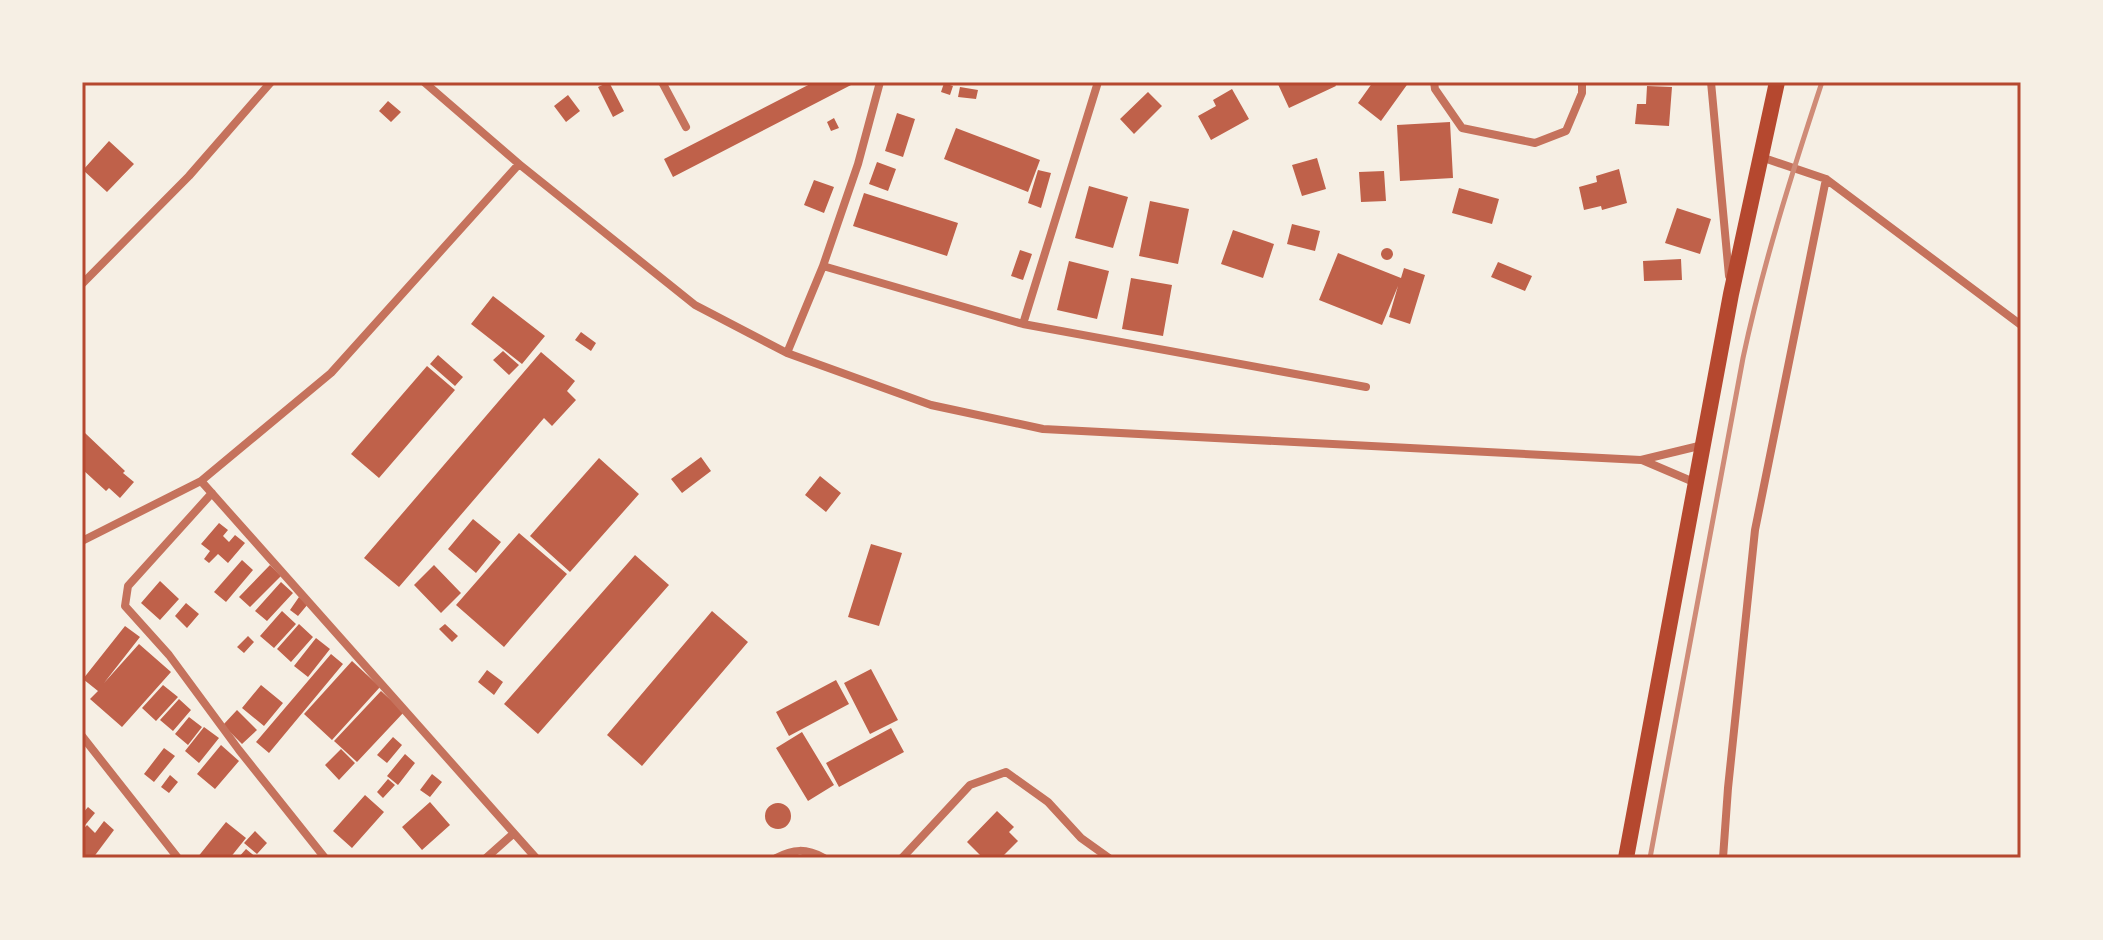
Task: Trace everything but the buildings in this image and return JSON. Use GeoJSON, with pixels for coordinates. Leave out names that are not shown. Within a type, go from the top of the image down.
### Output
{"type":"FeatureCollection","features":[{"type":"Feature","properties":{"kind":"main road"},"geometry":{"type":"LineString","coordinates":[[1626,858],[1731,294],[1777,82]]}},
{"type":"Feature","properties":{"kind":"street"},"geometry":{"type":"LineString","coordinates":[[82,284],[189,176],[271,82]]}},
{"type":"Feature","properties":{"kind":"street"},"geometry":{"type":"LineString","coordinates":[[424,82],[519,164],[695,305],[787,353],[931,405],[1043,429],[1641,460],[1704,444]]}},
{"type":"Feature","properties":{"kind":"street"},"geometry":{"type":"LineString","coordinates":[[662,82],[686,127]]}},
{"type":"Feature","properties":{"kind":"street"},"geometry":{"type":"LineString","coordinates":[[787,353],[823,266],[858,164],[880,82]]}},
{"type":"Feature","properties":{"kind":"street"},"geometry":{"type":"LineString","coordinates":[[1023,324],[1098,82]]}},
{"type":"Feature","properties":{"kind":"street"},"geometry":{"type":"LineString","coordinates":[[1434,82],[1435,89],[1462,128],[1535,143],[1566,131],[1582,93],[1582,82]]}},
{"type":"Feature","properties":{"kind":"street"},"geometry":{"type":"LineString","coordinates":[[1711,82],[1731,294]]}},
{"type":"Feature","properties":{"kind":"street"},"geometry":{"type":"LineString","coordinates":[[1761,157],[1826,179],[2021,325]]}},
{"type":"Feature","properties":{"kind":"street"},"geometry":{"type":"LineString","coordinates":[[82,541],[201,481],[331,373],[519,164]]}},
{"type":"Feature","properties":{"kind":"street"},"geometry":{"type":"LineString","coordinates":[[1723,858],[1755,530],[1826,179]]}},
{"type":"Feature","properties":{"kind":"street"},"geometry":{"type":"LineString","coordinates":[[823,266],[1023,324],[1366,387]]}},
{"type":"Feature","properties":{"kind":"street"},"geometry":{"type":"LineString","coordinates":[[1641,460],[1696,483]]}},
{"type":"Feature","properties":{"kind":"street"},"geometry":{"type":"LineString","coordinates":[[201,481],[536,858]]}},
{"type":"Feature","properties":{"kind":"street"},"geometry":{"type":"LineString","coordinates":[[212,493],[128,586],[125,606],[169,655],[325,858]]}},
{"type":"Feature","properties":{"kind":"street"},"geometry":{"type":"LineString","coordinates":[[82,736],[178,858]]}},
{"type":"Feature","properties":{"kind":"street"},"geometry":{"type":"LineString","coordinates":[[902,858],[970,785],[1006,772],[1048,802],[1081,838],[1109,858]]}},
{"type":"Feature","properties":{"kind":"street"},"geometry":{"type":"LineString","coordinates":[[486,858],[513,834]]}},
{"type":"Feature","properties":{"kind":"street"},"geometry":{"type":"LineString","coordinates":[[776,858],[793,849],[814,852],[824,858]]}},
{"type":"Feature","properties":{"kind":"railway"},"geometry":{"type":"LineString","coordinates":[[1650,858],[1743,358],[1769,253],[1822,82]]}}]}
